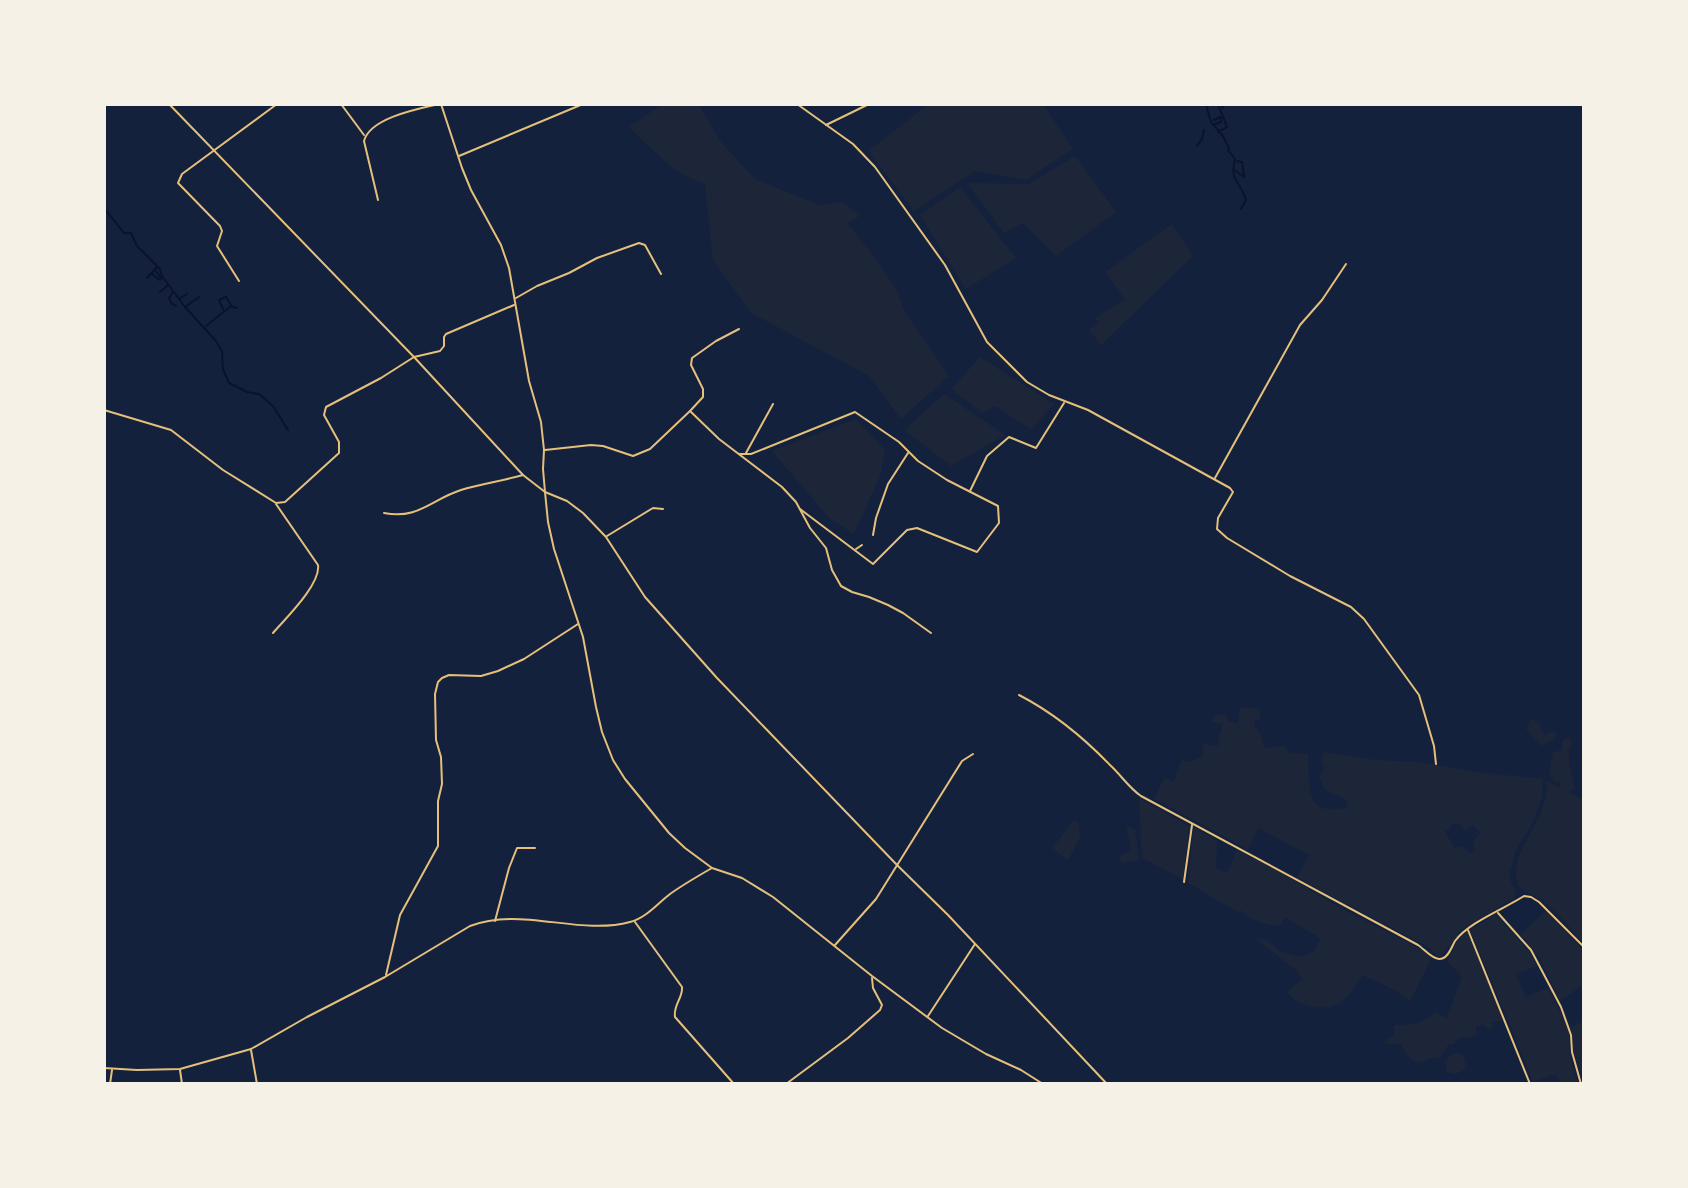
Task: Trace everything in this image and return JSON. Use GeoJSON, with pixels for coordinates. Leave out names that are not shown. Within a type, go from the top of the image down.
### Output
{"type":"FeatureCollection","features":[{"type":"Feature","properties":{"kind":"street"},"geometry":{"type":"LineString","coordinates":[[169,104],[414,357],[523,475],[545,492],[567,501],[606,537],[645,597],[717,678],[1107,1084]]}},
{"type":"Feature","properties":{"kind":"street"},"geometry":{"type":"LineString","coordinates":[[239,281],[217,246],[222,231],[220,226],[178,183],[182,174],[277,104]]}},
{"type":"Feature","properties":{"kind":"street"},"geometry":{"type":"LineString","coordinates":[[341,104],[364,136],[378,200]]}},
{"type":"Feature","properties":{"kind":"street"},"geometry":{"type":"LineString","coordinates":[[364,136],[380,123],[440,104],[471,190],[506,255],[529,381],[541,422],[548,522],[554,549],[579,624],[602,732],[617,766],[635,793],[669,833],[712,868],[757,886],[928,1017],[965,1042],[1043,1084]]}},
{"type":"Feature","properties":{"kind":"street"},"geometry":{"type":"LineString","coordinates":[[458,156],[583,104]]}},
{"type":"Feature","properties":{"kind":"street"},"geometry":{"type":"LineString","coordinates":[[797,104],[863,154],[889,185],[945,265],[993,350],[1027,382],[1038,390],[1107,419],[1230,488],[1233,492],[1218,518],[1217,529],[1290,576],[1351,607],[1364,619],[1419,695],[1436,764]]}},
{"type":"Feature","properties":{"kind":"street"},"geometry":{"type":"LineString","coordinates":[[825,125],[869,104]]}},
{"type":"Feature","properties":{"kind":"street"},"geometry":{"type":"LineString","coordinates":[[515,298],[597,258],[639,243],[645,245],[661,274]]}},
{"type":"Feature","properties":{"kind":"street"},"geometry":{"type":"LineString","coordinates":[[1214,479],[1300,325],[1322,300],[1346,264]]}},
{"type":"Feature","properties":{"kind":"street"},"geometry":{"type":"LineString","coordinates":[[276,503],[285,502],[339,453],[339,442],[324,415],[326,407],[414,357],[440,351],[446,334],[516,305]]}},
{"type":"Feature","properties":{"kind":"street"},"geometry":{"type":"LineString","coordinates":[[544,450],[591,445],[633,456],[650,449],[701,400],[704,393],[691,365],[692,358],[739,329]]}},
{"type":"Feature","properties":{"kind":"street"},"geometry":{"type":"LineString","coordinates":[[970,492],[993,450],[1009,437],[1036,448],[1066,401]]}},
{"type":"Feature","properties":{"kind":"street"},"geometry":{"type":"LineString","coordinates":[[745,454],[773,404]]}},
{"type":"Feature","properties":{"kind":"street"},"geometry":{"type":"LineString","coordinates":[[104,410],[171,430],[223,470],[276,503],[318,565],[319,573],[273,633]]}},
{"type":"Feature","properties":{"kind":"street"},"geometry":{"type":"LineString","coordinates":[[690,411],[796,502],[810,528],[826,548],[832,570],[841,586],[888,605],[931,633]]}},
{"type":"Feature","properties":{"kind":"street"},"geometry":{"type":"LineString","coordinates":[[739,454],[751,454],[855,412],[899,442],[918,461],[998,506],[999,523],[977,552],[917,528],[907,530],[873,564],[800,509]]}},
{"type":"Feature","properties":{"kind":"street"},"geometry":{"type":"LineString","coordinates":[[873,535],[888,484],[909,452]]}},
{"type":"Feature","properties":{"kind":"street"},"geometry":{"type":"LineString","coordinates":[[384,513],[415,512],[460,490],[523,475]]}},
{"type":"Feature","properties":{"kind":"street"},"geometry":{"type":"LineString","coordinates":[[606,537],[653,508],[663,509]]}},
{"type":"Feature","properties":{"kind":"street"},"geometry":{"type":"LineString","coordinates":[[855,550],[862,545]]}},
{"type":"Feature","properties":{"kind":"street"},"geometry":{"type":"LineString","coordinates":[[385,977],[400,915],[438,846],[438,801],[442,784],[441,757],[436,740],[435,694],[438,682],[449,675],[481,676],[498,671],[524,659],[579,624]]}},
{"type":"Feature","properties":{"kind":"street"},"geometry":{"type":"LineString","coordinates":[[1019,695],[1049,712],[1079,735],[1136,793],[1418,945],[1434,958],[1447,956],[1457,939],[1468,929],[1524,896],[1539,902],[1584,947]]}},
{"type":"Feature","properties":{"kind":"street"},"geometry":{"type":"LineString","coordinates":[[834,946],[876,899],[962,761],[973,754]]}},
{"type":"Feature","properties":{"kind":"street"},"geometry":{"type":"LineString","coordinates":[[1184,882],[1192,825]]}},
{"type":"Feature","properties":{"kind":"street"},"geometry":{"type":"LineString","coordinates":[[495,921],[517,848],[535,848]]}},
{"type":"Feature","properties":{"kind":"street"},"geometry":{"type":"LineString","coordinates":[[104,1068],[180,1069],[251,1049],[385,977],[470,926],[511,919],[605,925],[634,921],[712,868]]}},
{"type":"Feature","properties":{"kind":"street"},"geometry":{"type":"LineString","coordinates":[[1497,912],[1531,950],[1561,1007],[1571,1035],[1572,1052],[1581,1084]]}},
{"type":"Feature","properties":{"kind":"street"},"geometry":{"type":"LineString","coordinates":[[634,921],[682,987],[674,1010],[675,1017],[734,1084]]}},
{"type":"Feature","properties":{"kind":"street"},"geometry":{"type":"LineString","coordinates":[[1468,929],[1530,1084]]}},
{"type":"Feature","properties":{"kind":"street"},"geometry":{"type":"LineString","coordinates":[[928,1017],[975,944]]}},
{"type":"Feature","properties":{"kind":"street"},"geometry":{"type":"LineString","coordinates":[[786,1084],[880,1010],[882,1005],[873,988],[872,976]]}},
{"type":"Feature","properties":{"kind":"street"},"geometry":{"type":"LineString","coordinates":[[251,1049],[257,1084]]}},
{"type":"Feature","properties":{"kind":"street"},"geometry":{"type":"LineString","coordinates":[[110,1084],[112,1068]]}},
{"type":"Feature","properties":{"kind":"street"},"geometry":{"type":"LineString","coordinates":[[180,1069],[182,1084]]}},
{"type":"Feature","properties":{"kind":"shaded area"},"geometry":{"type":"Polygon","coordinates":[[[663,104],[698,104],[721,142],[755,179],[819,205],[843,202],[860,216],[847,223],[874,256],[897,291],[905,312],[949,376],[901,419],[869,376],[751,313],[713,260],[705,183],[674,169],[629,127],[663,104]]]}},
{"type":"Feature","properties":{"kind":"shaded area"},"geometry":{"type":"Polygon","coordinates":[[[929,104],[1043,104],[1073,149],[1026,180],[975,171],[914,211],[868,151],[929,104]]]}},
{"type":"Feature","properties":{"kind":"shaded area"},"geometry":{"type":"Polygon","coordinates":[[[1075,156],[1116,212],[1056,256],[1023,223],[1004,233],[967,183],[1029,184],[1075,156]]]}},
{"type":"Feature","properties":{"kind":"shaded area"},"geometry":{"type":"Polygon","coordinates":[[[960,187],[1016,258],[966,289],[920,215],[960,187]]]}},
{"type":"Feature","properties":{"kind":"shaded area"},"geometry":{"type":"Polygon","coordinates":[[[1172,224],[1193,256],[1101,345],[1089,330],[1099,323],[1095,318],[1125,299],[1105,272],[1172,224]]]}},
{"type":"Feature","properties":{"kind":"shaded area"},"geometry":{"type":"Polygon","coordinates":[[[980,357],[1054,404],[1031,429],[995,406],[982,413],[951,389],[980,357]]]}},
{"type":"Feature","properties":{"kind":"shaded area"},"geometry":{"type":"Polygon","coordinates":[[[944,394],[1005,435],[951,466],[904,430],[944,394]]]}},
{"type":"Feature","properties":{"kind":"shaded area"},"geometry":{"type":"Polygon","coordinates":[[[856,419],[885,450],[880,476],[854,534],[830,519],[772,451],[856,419]]]}},
{"type":"Feature","properties":{"kind":"shaded area"},"geometry":{"type":"Polygon","coordinates":[[[1240,707],[1260,709],[1260,719],[1255,720],[1254,725],[1264,748],[1285,746],[1288,753],[1308,754],[1312,797],[1323,808],[1348,807],[1345,799],[1325,790],[1319,777],[1324,770],[1321,760],[1324,752],[1543,779],[1542,796],[1535,818],[1516,850],[1509,877],[1516,893],[1514,898],[1461,930],[1442,956],[1437,956],[1430,948],[1297,878],[1309,855],[1258,828],[1248,850],[1154,799],[1165,777],[1174,782],[1181,760],[1190,762],[1203,756],[1203,744],[1218,746],[1223,724],[1212,722],[1213,716],[1225,714],[1229,721],[1238,724],[1240,707]],[[1451,824],[1452,828],[1445,831],[1455,848],[1459,846],[1470,854],[1475,850],[1473,841],[1480,833],[1473,825],[1465,831],[1459,824],[1451,824]]]}},
{"type":"Feature","properties":{"kind":"shaded area"},"geometry":{"type":"Polygon","coordinates":[[[1530,720],[1539,723],[1544,735],[1554,731],[1557,735],[1541,746],[1526,729],[1530,720]]]}},
{"type":"Feature","properties":{"kind":"shaded area"},"geometry":{"type":"Polygon","coordinates":[[[1571,737],[1569,760],[1574,788],[1569,792],[1584,800],[1584,944],[1553,909],[1518,885],[1516,871],[1524,845],[1543,808],[1546,781],[1560,787],[1560,782],[1554,782],[1549,774],[1553,752],[1562,750],[1562,742],[1571,737]]]}},
{"type":"Feature","properties":{"kind":"shaded area"},"geometry":{"type":"Polygon","coordinates":[[[1139,798],[1189,826],[1183,879],[1142,858],[1139,798]]]}},
{"type":"Feature","properties":{"kind":"shaded area"},"geometry":{"type":"Polygon","coordinates":[[[1074,820],[1079,824],[1080,838],[1068,860],[1052,848],[1074,820]]]}},
{"type":"Feature","properties":{"kind":"shaded area"},"geometry":{"type":"Polygon","coordinates":[[[1127,826],[1135,829],[1139,860],[1122,863],[1119,858],[1131,848],[1127,826]]]}},
{"type":"Feature","properties":{"kind":"shaded area"},"geometry":{"type":"Polygon","coordinates":[[[1196,828],[1217,841],[1216,868],[1227,873],[1237,850],[1422,950],[1431,959],[1410,1001],[1363,975],[1348,996],[1336,1005],[1309,1006],[1291,997],[1287,992],[1302,979],[1297,971],[1254,938],[1267,940],[1280,951],[1299,957],[1313,952],[1321,939],[1289,919],[1284,918],[1276,926],[1257,921],[1188,883],[1193,831],[1196,828]]]}},
{"type":"Feature","properties":{"kind":"shaded area"},"geometry":{"type":"Polygon","coordinates":[[[1546,911],[1584,951],[1584,984],[1560,1001],[1539,957],[1520,934],[1546,911]]]}},
{"type":"Feature","properties":{"kind":"shaded area"},"geometry":{"type":"Polygon","coordinates":[[[1496,914],[1530,953],[1537,966],[1516,974],[1526,997],[1548,988],[1565,1021],[1579,1084],[1561,1084],[1556,1074],[1533,1082],[1470,930],[1496,914]]]}},
{"type":"Feature","properties":{"kind":"shaded area"},"geometry":{"type":"Polygon","coordinates":[[[1467,931],[1503,1020],[1492,1022],[1489,1030],[1483,1025],[1476,1026],[1477,1034],[1448,1045],[1440,1058],[1419,1063],[1408,1055],[1400,1043],[1391,1045],[1383,1042],[1394,1036],[1394,1025],[1416,1023],[1435,1012],[1447,1018],[1462,977],[1447,961],[1467,931]]]}},
{"type":"Feature","properties":{"kind":"shaded area"},"geometry":{"type":"Polygon","coordinates":[[[1584,1021],[1584,1083],[1574,1052],[1571,1027],[1584,1021]]]}},
{"type":"Feature","properties":{"kind":"shaded area"},"geometry":{"type":"Polygon","coordinates":[[[1460,1053],[1465,1059],[1466,1069],[1456,1074],[1447,1072],[1445,1061],[1452,1054],[1460,1053]]]}},
{"type":"Feature","properties":{"kind":"waterway"},"geometry":{"type":"LineString","coordinates":[[1199,104],[1206,105],[1211,122],[1223,136],[1235,159],[1235,177],[1246,200],[1241,209]]}},
{"type":"Feature","properties":{"kind":"waterway"},"geometry":{"type":"LineString","coordinates":[[1218,104],[1227,127],[1218,132]]}},
{"type":"Feature","properties":{"kind":"waterway"},"geometry":{"type":"LineString","coordinates":[[1221,104],[1223,108]]}},
{"type":"Feature","properties":{"kind":"waterway"},"geometry":{"type":"LineString","coordinates":[[1214,120],[1221,117],[1221,122],[1215,124]]}},
{"type":"Feature","properties":{"kind":"waterway"},"geometry":{"type":"LineString","coordinates":[[1197,146],[1204,130]]}},
{"type":"Feature","properties":{"kind":"waterway"},"geometry":{"type":"LineString","coordinates":[[1234,170],[1244,177],[1242,162],[1237,161]]}},
{"type":"Feature","properties":{"kind":"waterway"},"geometry":{"type":"LineString","coordinates":[[104,208],[124,233],[131,233],[137,246],[160,269],[185,307],[216,341],[222,351],[223,369],[229,383],[259,394],[273,406],[288,430]]}},
{"type":"Feature","properties":{"kind":"waterway"},"geometry":{"type":"LineString","coordinates":[[147,278],[157,267]]}},
{"type":"Feature","properties":{"kind":"waterway"},"geometry":{"type":"LineString","coordinates":[[155,270],[162,279]]}},
{"type":"Feature","properties":{"kind":"waterway"},"geometry":{"type":"LineString","coordinates":[[152,274],[160,280]]}},
{"type":"Feature","properties":{"kind":"waterway"},"geometry":{"type":"LineString","coordinates":[[160,292],[168,285]]}},
{"type":"Feature","properties":{"kind":"waterway"},"geometry":{"type":"LineString","coordinates":[[173,292],[169,298],[176,306]]}},
{"type":"Feature","properties":{"kind":"waterway"},"geometry":{"type":"LineString","coordinates":[[179,299],[187,294]]}},
{"type":"Feature","properties":{"kind":"waterway"},"geometry":{"type":"LineString","coordinates":[[185,307],[199,297]]}},
{"type":"Feature","properties":{"kind":"waterway"},"geometry":{"type":"LineString","coordinates":[[224,311],[219,300],[226,297],[231,305]]}},
{"type":"Feature","properties":{"kind":"waterway"},"geometry":{"type":"LineString","coordinates":[[206,326],[231,306],[237,308]]}}]}
